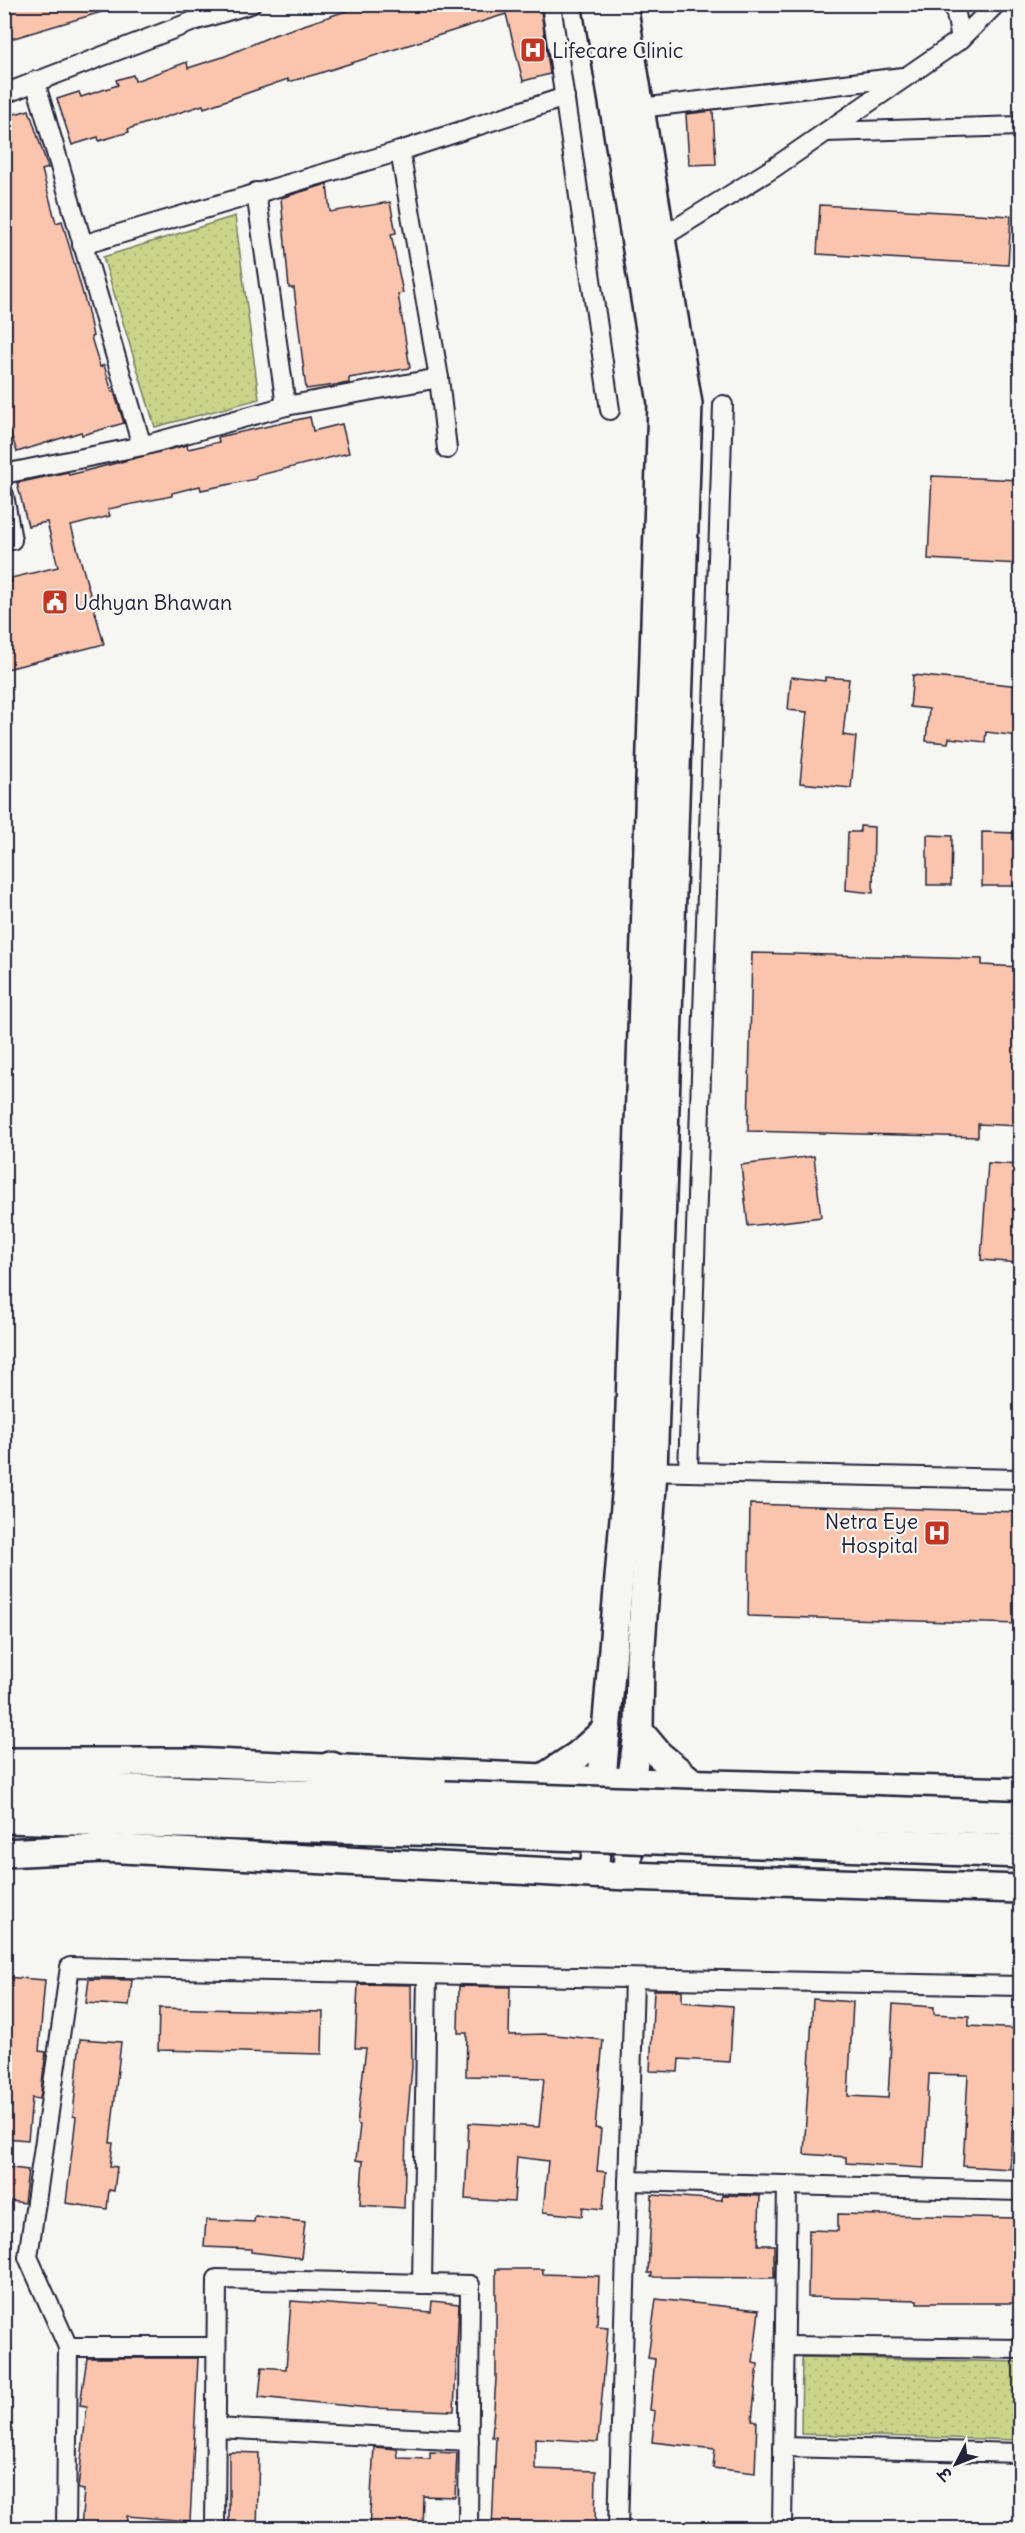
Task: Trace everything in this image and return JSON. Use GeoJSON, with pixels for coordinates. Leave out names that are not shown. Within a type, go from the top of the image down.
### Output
{"type":"FeatureCollection","features":[{"type":"Feature","properties":{"kind":"highway"},"geometry":{"type":"LineString","coordinates":[[4,1788],[329,1783],[446,1813],[1020,1851]]}},
{"type":"Feature","properties":{"kind":"highway"},"geometry":{"type":"LineString","coordinates":[[4,1816],[446,1813],[1020,1818]]}},
{"type":"Feature","properties":{"kind":"street"},"geometry":{"type":"LineString","coordinates":[[4,94],[193,13],[250,4]]}},
{"type":"Feature","properties":{"kind":"street"},"geometry":{"type":"LineString","coordinates":[[551,4],[610,410]]}},
{"type":"Feature","properties":{"kind":"street"},"geometry":{"type":"LineString","coordinates":[[597,4],[662,404],[640,1471],[640,1660],[638,1730],[631,1782],[627,1876]]}},
{"type":"Feature","properties":{"kind":"street"},"geometry":{"type":"LineString","coordinates":[[594,1874],[601,1780],[640,1471],[688,404],[623,4]]}},
{"type":"Feature","properties":{"kind":"street"},"geometry":{"type":"LineString","coordinates":[[954,4],[961,39]]}},
{"type":"Feature","properties":{"kind":"street"},"geometry":{"type":"LineString","coordinates":[[661,238],[826,132],[961,39],[996,4]]}},
{"type":"Feature","properties":{"kind":"street"},"geometry":{"type":"LineString","coordinates":[[640,108],[908,76]]}},
{"type":"Feature","properties":{"kind":"street"},"geometry":{"type":"LineString","coordinates":[[35,81],[142,446]]}},
{"type":"Feature","properties":{"kind":"street"},"geometry":{"type":"LineString","coordinates":[[82,245],[400,151],[565,97]]}},
{"type":"Feature","properties":{"kind":"street"},"geometry":{"type":"LineString","coordinates":[[826,132],[1020,126]]}},
{"type":"Feature","properties":{"kind":"street"},"geometry":{"type":"LineString","coordinates":[[400,151],[439,378],[447,449]]}},
{"type":"Feature","properties":{"kind":"street"},"geometry":{"type":"LineString","coordinates":[[256,192],[286,406]]}},
{"type":"Feature","properties":{"kind":"street"},"geometry":{"type":"LineString","coordinates":[[4,474],[142,446],[286,406],[439,378]]}},
{"type":"Feature","properties":{"kind":"street"},"geometry":{"type":"LineString","coordinates":[[688,1472],[723,405]]}},
{"type":"Feature","properties":{"kind":"street"},"geometry":{"type":"LineString","coordinates":[[4,495],[12,540]]}},
{"type":"Feature","properties":{"kind":"street"},"geometry":{"type":"LineString","coordinates":[[640,1471],[1020,1479]]}},
{"type":"Feature","properties":{"kind":"street"},"geometry":{"type":"LineString","coordinates":[[543,1778],[578,1755],[607,1729]]}},
{"type":"Feature","properties":{"kind":"street"},"geometry":{"type":"LineString","coordinates":[[638,1730],[659,1755],[694,1784]]}},
{"type":"Feature","properties":{"kind":"street"},"geometry":{"type":"LineString","coordinates":[[4,1762],[192,1762],[329,1783],[543,1778],[1020,1792]]}},
{"type":"Feature","properties":{"kind":"street"},"geometry":{"type":"LineString","coordinates":[[9,1858],[102,1848],[627,1876],[1020,1889]]}},
{"type":"Feature","properties":{"kind":"street"},"geometry":{"type":"LineString","coordinates":[[66,2529],[68,2347],[28,2257],[70,1967],[427,1976],[1020,1986]]}},
{"type":"Feature","properties":{"kind":"street"},"geometry":{"type":"LineString","coordinates":[[422,2284],[427,1976]]}},
{"type":"Feature","properties":{"kind":"street"},"geometry":{"type":"LineString","coordinates":[[618,2529],[634,1979]]}},
{"type":"Feature","properties":{"kind":"street"},"geometry":{"type":"LineString","coordinates":[[628,2181],[1020,2191]]}},
{"type":"Feature","properties":{"kind":"street"},"geometry":{"type":"LineString","coordinates":[[782,2529],[787,2185]]}},
{"type":"Feature","properties":{"kind":"street"},"geometry":{"type":"LineString","coordinates":[[215,2529],[217,2279],[470,2285],[468,2529]]}},
{"type":"Feature","properties":{"kind":"street"},"geometry":{"type":"LineString","coordinates":[[785,2346],[1020,2349]]}},
{"type":"Feature","properties":{"kind":"street"},"geometry":{"type":"LineString","coordinates":[[68,2347],[216,2348]]}},
{"type":"Feature","properties":{"kind":"street"},"geometry":{"type":"LineString","coordinates":[[216,2428],[469,2440]]}},
{"type":"Feature","properties":{"kind":"street"},"geometry":{"type":"LineString","coordinates":[[783,2447],[1020,2453]]}},
{"type":"Feature","properties":{"kind":"green space"},"geometry":{"type":"Polygon","coordinates":[[[235,216],[259,399],[155,427],[103,257],[235,216]]]}},
{"type":"Feature","properties":{"kind":"green space"},"geometry":{"type":"Polygon","coordinates":[[[802,2357],[1020,2362],[1020,2440],[801,2434],[802,2357]]]}},
{"type":"Feature","properties":{"kind":"building"},"geometry":{"type":"Polygon","coordinates":[[[4,4],[114,4],[115,8],[4,41],[4,4]]]}},
{"type":"Feature","properties":{"kind":"building"},"geometry":{"type":"Polygon","coordinates":[[[367,4],[540,4],[550,74],[523,81],[506,14],[317,74],[288,82],[288,79],[204,108],[203,105],[128,129],[129,132],[99,141],[98,137],[72,145],[57,99],[79,92],[81,97],[118,85],[116,80],[133,75],[135,81],[187,62],[188,68],[223,57],[274,35],[367,4]]]}},
{"type":"Feature","properties":{"kind":"building"},"geometry":{"type":"Polygon","coordinates":[[[29,110],[48,168],[42,170],[56,223],[62,221],[87,308],[93,336],[91,337],[100,367],[104,365],[124,423],[82,435],[81,432],[17,452],[4,414],[4,117],[29,110]]]}},
{"type":"Feature","properties":{"kind":"building"},"geometry":{"type":"Polygon","coordinates":[[[713,111],[716,164],[689,165],[686,114],[713,111]]]}},
{"type":"Feature","properties":{"kind":"building"},"geometry":{"type":"Polygon","coordinates":[[[327,184],[330,212],[390,202],[396,233],[391,234],[403,293],[398,294],[410,368],[349,378],[349,383],[306,389],[294,288],[289,288],[281,198],[327,184]]]}},
{"type":"Feature","properties":{"kind":"building"},"geometry":{"type":"Polygon","coordinates":[[[820,205],[1011,216],[1008,265],[817,254],[820,205]]]}},
{"type":"Feature","properties":{"kind":"building"},"geometry":{"type":"Polygon","coordinates":[[[310,417],[313,431],[342,424],[349,453],[256,476],[256,479],[201,490],[200,486],[172,493],[172,496],[108,509],[110,516],[71,526],[104,644],[7,669],[4,584],[12,582],[11,578],[58,567],[47,522],[28,526],[17,483],[68,472],[69,475],[187,445],[188,449],[219,442],[218,437],[310,417]]]}},
{"type":"Feature","properties":{"kind":"building"},"geometry":{"type":"Polygon","coordinates":[[[932,476],[1020,480],[1020,564],[928,559],[932,476]]]}},
{"type":"Feature","properties":{"kind":"building"},"geometry":{"type":"Polygon","coordinates":[[[913,675],[1020,686],[1018,736],[986,732],[985,742],[949,738],[948,743],[926,741],[929,709],[910,707],[913,675]]]}},
{"type":"Feature","properties":{"kind":"building"},"geometry":{"type":"Polygon","coordinates":[[[791,677],[825,681],[825,677],[849,679],[843,735],[856,737],[851,788],[800,783],[807,712],[788,710],[791,677]]]}},
{"type":"Feature","properties":{"kind":"building"},"geometry":{"type":"Polygon","coordinates":[[[860,826],[874,827],[873,893],[846,890],[848,832],[860,832],[860,826]]]}},
{"type":"Feature","properties":{"kind":"building"},"geometry":{"type":"Polygon","coordinates":[[[982,832],[1020,833],[1020,886],[982,886],[982,832]]]}},
{"type":"Feature","properties":{"kind":"building"},"geometry":{"type":"Polygon","coordinates":[[[927,835],[952,836],[951,885],[927,885],[927,835]]]}},
{"type":"Feature","properties":{"kind":"building"},"geometry":{"type":"Polygon","coordinates":[[[752,953],[982,959],[982,965],[1020,967],[1020,1126],[978,1124],[978,1137],[748,1131],[752,953]]]}},
{"type":"Feature","properties":{"kind":"building"},"geometry":{"type":"Polygon","coordinates":[[[814,1156],[821,1217],[748,1226],[741,1165],[814,1156]]]}},
{"type":"Feature","properties":{"kind":"building"},"geometry":{"type":"Polygon","coordinates":[[[988,1163],[1020,1165],[1020,1263],[981,1260],[988,1163]]]}},
{"type":"Feature","properties":{"kind":"building"},"geometry":{"type":"Polygon","coordinates":[[[750,1504],[1020,1512],[1020,1624],[748,1616],[750,1504]]]}},
{"type":"Feature","properties":{"kind":"building"},"geometry":{"type":"Polygon","coordinates":[[[4,1977],[45,1980],[39,2051],[46,2052],[40,2099],[32,2098],[28,2140],[4,2138],[4,1977]]]}},
{"type":"Feature","properties":{"kind":"building"},"geometry":{"type":"Polygon","coordinates":[[[89,1979],[132,1980],[129,2006],[86,2003],[89,1979]]]}},
{"type":"Feature","properties":{"kind":"building"},"geometry":{"type":"Polygon","coordinates":[[[358,1984],[411,1985],[412,2067],[406,2133],[404,2208],[360,2205],[363,2161],[356,2160],[360,2125],[357,2124],[366,2048],[355,2048],[358,1984]]]}},
{"type":"Feature","properties":{"kind":"building"},"geometry":{"type":"Polygon","coordinates":[[[459,1986],[510,1987],[509,2035],[546,2034],[603,2040],[595,2128],[601,2129],[597,2171],[606,2172],[603,2209],[583,2207],[582,2216],[543,2212],[548,2161],[517,2157],[514,2202],[465,2199],[469,2123],[539,2127],[544,2078],[466,2076],[467,2033],[458,2033],[459,1986]]]}},
{"type":"Feature","properties":{"kind":"building"},"geometry":{"type":"Polygon","coordinates":[[[654,1990],[682,1990],[682,2002],[733,2006],[730,2062],[679,2059],[678,2072],[650,2071],[654,1990]]]}},
{"type":"Feature","properties":{"kind":"building"},"geometry":{"type":"Polygon","coordinates":[[[813,1999],[853,2002],[848,2096],[888,2098],[893,2004],[934,2007],[934,2014],[969,2016],[969,2026],[1020,2029],[1020,2082],[1015,2082],[1010,2169],[963,2166],[968,2075],[929,2074],[924,2168],[846,2163],[846,2157],[804,2154],[813,1999]]]}},
{"type":"Feature","properties":{"kind":"building"},"geometry":{"type":"Polygon","coordinates":[[[159,2008],[323,2012],[322,2054],[158,2050],[159,2008]]]}},
{"type":"Feature","properties":{"kind":"building"},"geometry":{"type":"Polygon","coordinates":[[[80,2039],[121,2042],[110,2143],[113,2143],[110,2166],[117,2167],[114,2191],[109,2190],[107,2209],[66,2203],[76,2117],[73,2116],[80,2039]]]}},
{"type":"Feature","properties":{"kind":"building"},"geometry":{"type":"Polygon","coordinates":[[[4,2167],[28,2170],[24,2203],[4,2200],[4,2167]]]}},
{"type":"Feature","properties":{"kind":"building"},"geometry":{"type":"Polygon","coordinates":[[[652,2195],[722,2200],[722,2195],[760,2196],[758,2245],[774,2245],[774,2278],[651,2277],[652,2273],[648,2273],[652,2195]]]}},
{"type":"Feature","properties":{"kind":"building"},"geometry":{"type":"Polygon","coordinates":[[[838,2214],[1015,2218],[1014,2303],[917,2303],[917,2300],[808,2297],[809,2230],[838,2231],[838,2214]]]}},
{"type":"Feature","properties":{"kind":"building"},"geometry":{"type":"Polygon","coordinates":[[[255,2216],[305,2222],[301,2258],[251,2252],[251,2249],[204,2247],[206,2220],[254,2222],[255,2216]]]}},
{"type":"Feature","properties":{"kind":"building"},"geometry":{"type":"Polygon","coordinates":[[[496,2269],[543,2269],[543,2274],[599,2276],[597,2326],[608,2327],[598,2442],[535,2438],[535,2469],[596,2471],[595,2529],[492,2529],[496,2437],[492,2437],[496,2379],[496,2269]]]}},
{"type":"Feature","properties":{"kind":"building"},"geometry":{"type":"Polygon","coordinates":[[[656,2299],[759,2310],[753,2363],[758,2364],[752,2420],[757,2421],[755,2473],[713,2468],[715,2449],[652,2442],[655,2411],[650,2410],[655,2359],[648,2358],[656,2299]]]}},
{"type":"Feature","properties":{"kind":"building"},"geometry":{"type":"Polygon","coordinates":[[[291,2301],[431,2312],[432,2301],[459,2304],[454,2411],[370,2408],[259,2397],[262,2367],[286,2369],[291,2301]]]}},
{"type":"Feature","properties":{"kind":"building"},"geometry":{"type":"Polygon","coordinates":[[[87,2358],[198,2358],[190,2521],[127,2516],[126,2529],[81,2529],[84,2490],[78,2489],[87,2406],[80,2405],[87,2358]]]}},
{"type":"Feature","properties":{"kind":"building"},"geometry":{"type":"Polygon","coordinates":[[[374,2447],[397,2449],[398,2458],[430,2459],[430,2452],[457,2453],[455,2497],[423,2496],[422,2529],[369,2529],[374,2447]]]}},
{"type":"Feature","properties":{"kind":"building"},"geometry":{"type":"Polygon","coordinates":[[[229,2452],[259,2453],[257,2529],[229,2529],[229,2452]]]}},
{"type":"Feature","properties":{"kind":"place","name":"Lifecare Clinic"},"geometry":{"type":"Point","coordinates":[533,50]}},
{"type":"Feature","properties":{"kind":"place","name":"Udhyan Bhawan"},"geometry":{"type":"Point","coordinates":[55,602]}},
{"type":"Feature","properties":{"kind":"place","name":"Netra Eye Hospital"},"geometry":{"type":"Point","coordinates":[937,1533]}}]}
